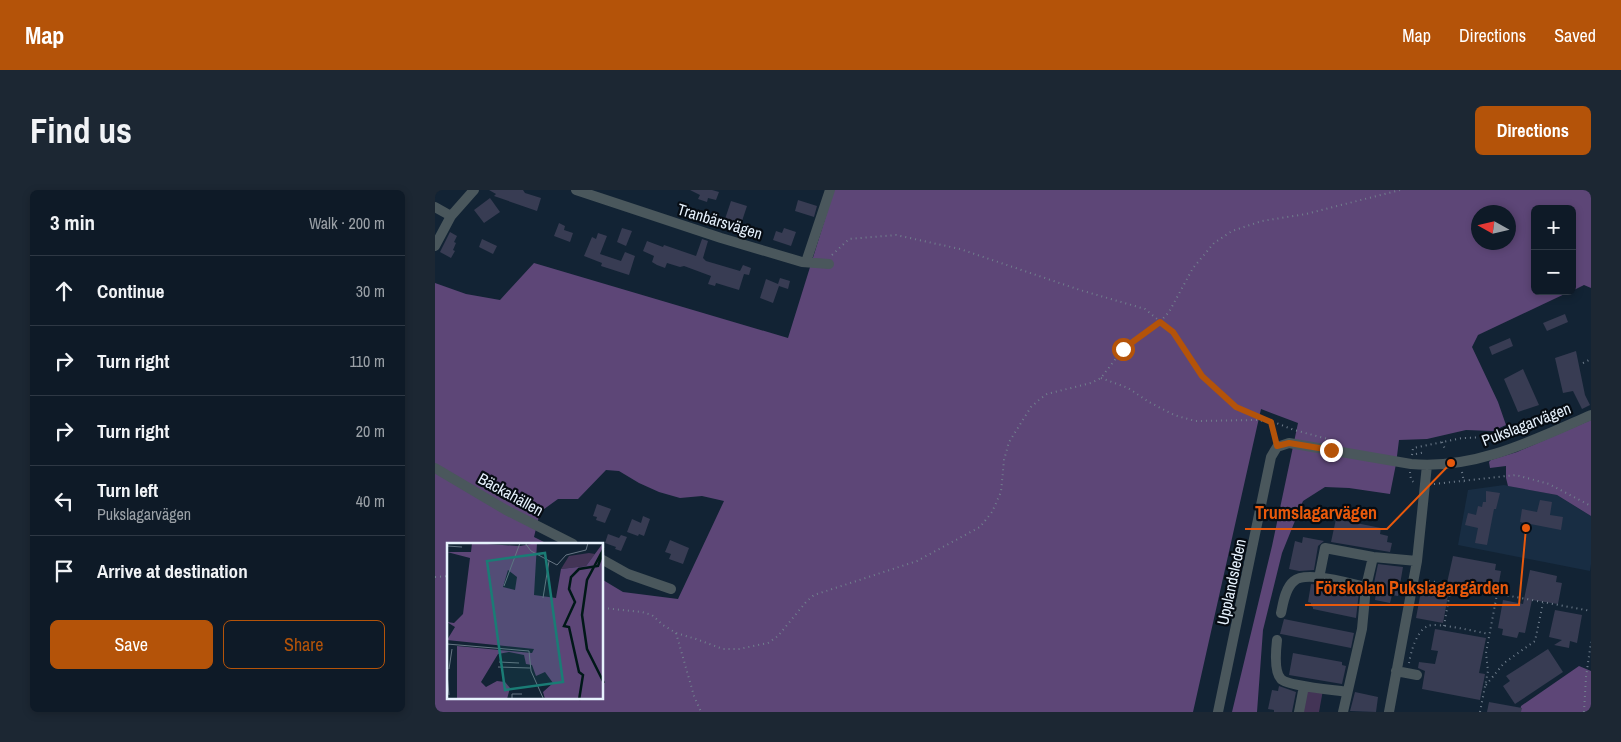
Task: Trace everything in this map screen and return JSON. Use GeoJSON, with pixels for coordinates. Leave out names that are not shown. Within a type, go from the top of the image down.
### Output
{"type":"FeatureCollection","features":[{"type":"Feature","properties":{"kind":"street"},"geometry":{"type":"LineString","coordinates":[[435,246],[451,216],[474,190]]}},
{"type":"Feature","properties":{"kind":"street","name":"Tranbärsvägen"},"geometry":{"type":"LineString","coordinates":[[576,190],[721,238],[806,262],[829,264]]}},
{"type":"Feature","properties":{"kind":"street"},"geometry":{"type":"LineString","coordinates":[[806,262],[830,190]]}},
{"type":"Feature","properties":{"kind":"street"},"geometry":{"type":"LineString","coordinates":[[435,207],[451,216]]}},
{"type":"Feature","properties":{"kind":"street","name":"Pukslagarvägen"},"geometry":{"type":"LineString","coordinates":[[1277,446],[1295,443],[1396,462],[1427,465],[1451,463],[1497,454],[1591,415]]}},
{"type":"Feature","properties":{"kind":"street","name":"Upplandsleden"},"geometry":{"type":"LineString","coordinates":[[1218,712],[1271,457],[1277,446]]}},
{"type":"Feature","properties":{"kind":"street"},"geometry":{"type":"LineString","coordinates":[[1389,712],[1407,673],[1414,578],[1427,465]]}},
{"type":"Feature","properties":{"kind":"street","name":"Bäckahällen"},"geometry":{"type":"LineString","coordinates":[[435,468],[506,510],[571,543]]}},
{"type":"Feature","properties":{"kind":"street"},"geometry":{"type":"LineString","coordinates":[[1319,578],[1325,548],[1373,557],[1417,561]]}},
{"type":"Feature","properties":{"kind":"street"},"geometry":{"type":"LineString","coordinates":[[1343,712],[1362,629],[1366,587],[1373,557]]}},
{"type":"Feature","properties":{"kind":"street"},"geometry":{"type":"LineString","coordinates":[[604,561],[628,574],[671,589]]}},
{"type":"Feature","properties":{"kind":"street"},"geometry":{"type":"LineString","coordinates":[[1281,614],[1284,600],[1294,581],[1306,577],[1366,587]]}},
{"type":"Feature","properties":{"kind":"street"},"geometry":{"type":"LineString","coordinates":[[1277,640],[1276,660],[1280,678],[1283,681],[1347,692]]}},
{"type":"Feature","properties":{"kind":"street"},"geometry":{"type":"LineString","coordinates":[[1299,712],[1304,686]]}},
{"type":"Feature","properties":{"kind":"path"},"geometry":{"type":"LineString","coordinates":[[604,608],[642,612],[652,615],[676,633],[723,649],[739,649],[768,643],[778,636],[814,595],[917,561],[980,526],[992,512],[1001,492],[1004,460],[1009,442],[1031,408],[1039,399],[1047,394],[1091,383],[1101,378],[1123,349],[1160,322],[1169,312],[1193,268],[1214,244],[1232,231],[1262,220],[1306,214],[1400,190]]}},
{"type":"Feature","properties":{"kind":"path"},"geometry":{"type":"LineString","coordinates":[[829,264],[832,256],[849,239],[896,235],[960,249],[1080,290],[1145,309],[1173,332],[1202,376],[1236,407],[1271,422],[1330,440]]}},
{"type":"Feature","properties":{"kind":"path"},"geometry":{"type":"LineString","coordinates":[[1583,363],[1591,359]]}},
{"type":"Feature","properties":{"kind":"path"},"geometry":{"type":"LineString","coordinates":[[1101,378],[1128,388],[1174,415],[1195,421],[1257,420],[1271,422]]}},
{"type":"Feature","properties":{"kind":"path"},"geometry":{"type":"LineString","coordinates":[[1412,456],[1413,448],[1462,438],[1496,437],[1551,419]]}},
{"type":"Feature","properties":{"kind":"path"},"geometry":{"type":"LineString","coordinates":[[1271,422],[1277,446]]}},
{"type":"Feature","properties":{"kind":"path"},"geometry":{"type":"LineString","coordinates":[[1442,442],[1445,449]]}},
{"type":"Feature","properties":{"kind":"path"},"geometry":{"type":"LineString","coordinates":[[1404,454],[1412,456],[1419,452],[1425,452]]}},
{"type":"Feature","properties":{"kind":"path"},"geometry":{"type":"LineString","coordinates":[[1462,472],[1464,482],[1505,475],[1516,475],[1537,480],[1549,484],[1591,506]]}},
{"type":"Feature","properties":{"kind":"path"},"geometry":{"type":"LineString","coordinates":[[1414,578],[1591,611]]}},
{"type":"Feature","properties":{"kind":"path"},"geometry":{"type":"LineString","coordinates":[[1445,626],[1451,585]]}},
{"type":"Feature","properties":{"kind":"path"},"geometry":{"type":"LineString","coordinates":[[1480,712],[1487,671],[1486,653],[1497,594]]}},
{"type":"Feature","properties":{"kind":"path"},"geometry":{"type":"LineString","coordinates":[[1485,686],[1504,663],[1535,641],[1543,603]]}},
{"type":"Feature","properties":{"kind":"path"},"geometry":{"type":"LineString","coordinates":[[1407,673],[1415,643],[1427,626],[1445,626],[1489,634]]}},
{"type":"Feature","properties":{"kind":"path"},"geometry":{"type":"LineString","coordinates":[[676,633],[694,696],[701,712]]}},
{"type":"Feature","properties":{"kind":"path"},"geometry":{"type":"LineString","coordinates":[[1585,712],[1586,678],[1591,642]]}},
{"type":"Feature","properties":{"kind":"shaded area"},"geometry":{"type":"Polygon","coordinates":[[[834,190],[1591,190],[1591,288],[1584,285],[1576,289],[1576,205],[1531,205],[1531,295],[1563,295],[1478,335],[1472,347],[1498,402],[1506,425],[1493,431],[1466,430],[1427,439],[1399,440],[1390,494],[1349,488],[1325,487],[1303,501],[1282,553],[1263,630],[1257,712],[1232,712],[1272,546],[1298,423],[1261,409],[1193,712],[435,712],[435,283],[466,294],[500,300],[534,263],[788,338],[834,190]]]}},
{"type":"Feature","properties":{"kind":"shaded area"},"geometry":{"type":"Polygon","coordinates":[[[1591,420],[1591,516],[1557,495],[1508,486],[1506,466],[1490,468],[1489,462],[1491,460],[1517,452],[1591,420]]]}},
{"type":"Feature","properties":{"kind":"shaded area"},"geometry":{"type":"Polygon","coordinates":[[[1504,485],[1557,495],[1591,516],[1590,571],[1458,545],[1468,490],[1504,485]]]}},
{"type":"Feature","properties":{"kind":"shaded area"},"geometry":{"type":"Polygon","coordinates":[[[1579,666],[1591,671],[1591,712],[1520,712],[1521,706],[1579,666]]]}},
{"type":"Feature","properties":{"kind":"shaded area"},"geometry":{"type":"Polygon","coordinates":[[[1323,690],[1319,712],[1302,712],[1307,692],[1323,690]]]}},
{"type":"Feature","properties":{"kind":"building"},"geometry":{"type":"Polygon","coordinates":[[[489,190],[523,190],[525,193],[541,198],[537,211],[494,196],[496,194],[489,190]]]}},
{"type":"Feature","properties":{"kind":"building"},"geometry":{"type":"Polygon","coordinates":[[[690,190],[712,190],[719,192],[716,200],[708,198],[707,202],[698,199],[700,195],[690,190]]]}},
{"type":"Feature","properties":{"kind":"building"},"geometry":{"type":"Polygon","coordinates":[[[490,198],[500,212],[484,223],[474,210],[490,198]]]}},
{"type":"Feature","properties":{"kind":"building"},"geometry":{"type":"Polygon","coordinates":[[[798,200],[817,206],[814,217],[795,211],[798,200]]]}},
{"type":"Feature","properties":{"kind":"building"},"geometry":{"type":"Polygon","coordinates":[[[731,201],[747,206],[739,230],[723,225],[731,201]]]}},
{"type":"Feature","properties":{"kind":"building"},"geometry":{"type":"Polygon","coordinates":[[[559,223],[565,226],[564,230],[573,233],[570,242],[554,236],[559,223]]]}},
{"type":"Feature","properties":{"kind":"building"},"geometry":{"type":"Polygon","coordinates":[[[622,228],[632,231],[626,246],[617,242],[622,228]]]}},
{"type":"Feature","properties":{"kind":"building"},"geometry":{"type":"Polygon","coordinates":[[[784,228],[796,232],[791,246],[773,240],[776,231],[782,233],[784,228]]]}},
{"type":"Feature","properties":{"kind":"building"},"geometry":{"type":"Polygon","coordinates":[[[450,232],[457,236],[454,242],[456,243],[453,250],[455,251],[451,258],[440,252],[450,232]]]}},
{"type":"Feature","properties":{"kind":"building"},"geometry":{"type":"Polygon","coordinates":[[[598,233],[607,236],[600,254],[621,261],[625,252],[635,256],[629,275],[601,266],[602,263],[584,256],[592,237],[596,239],[598,233]]]}},
{"type":"Feature","properties":{"kind":"building"},"geometry":{"type":"Polygon","coordinates":[[[482,239],[497,246],[493,254],[479,247],[482,239]]]}},
{"type":"Feature","properties":{"kind":"building"},"geometry":{"type":"Polygon","coordinates":[[[702,239],[708,241],[703,258],[706,261],[740,271],[743,265],[751,268],[749,275],[744,274],[739,290],[716,283],[715,286],[708,284],[711,276],[684,266],[680,267],[667,263],[665,268],[657,265],[652,262],[654,256],[643,251],[647,241],[696,256],[702,239]]]}},
{"type":"Feature","properties":{"kind":"building"},"geometry":{"type":"Polygon","coordinates":[[[780,278],[790,281],[788,289],[779,286],[773,303],[760,298],[766,279],[778,284],[780,278]]]}},
{"type":"Feature","properties":{"kind":"building"},"geometry":{"type":"Polygon","coordinates":[[[1565,314],[1568,322],[1547,331],[1543,323],[1565,314]]]}},
{"type":"Feature","properties":{"kind":"building"},"geometry":{"type":"Polygon","coordinates":[[[1510,338],[1513,346],[1492,355],[1489,347],[1510,338]]]}},
{"type":"Feature","properties":{"kind":"building"},"geometry":{"type":"Polygon","coordinates":[[[1576,351],[1585,395],[1590,405],[1582,409],[1573,391],[1563,393],[1555,358],[1576,351]]]}},
{"type":"Feature","properties":{"kind":"building"},"geometry":{"type":"Polygon","coordinates":[[[1523,369],[1539,405],[1518,412],[1504,379],[1523,369]]]}},
{"type":"Feature","properties":{"kind":"building"},"geometry":{"type":"Polygon","coordinates":[[[1486,491],[1500,493],[1496,509],[1494,509],[1487,545],[1475,543],[1478,528],[1465,525],[1468,513],[1476,515],[1478,506],[1482,507],[1483,502],[1486,502],[1486,491]]]}},
{"type":"Feature","properties":{"kind":"building"},"geometry":{"type":"Polygon","coordinates":[[[1540,500],[1552,502],[1550,515],[1563,517],[1561,530],[1520,522],[1522,509],[1537,512],[1540,500]]]}},
{"type":"Feature","properties":{"kind":"building"},"geometry":{"type":"Polygon","coordinates":[[[597,504],[611,509],[605,523],[596,520],[597,517],[593,516],[597,504]]]}},
{"type":"Feature","properties":{"kind":"building"},"geometry":{"type":"Polygon","coordinates":[[[643,516],[650,519],[644,536],[627,532],[632,519],[641,523],[643,516]]]}},
{"type":"Feature","properties":{"kind":"building"},"geometry":{"type":"Polygon","coordinates":[[[1336,519],[1381,528],[1380,534],[1388,536],[1387,542],[1392,543],[1390,552],[1331,542],[1336,519]]]}},
{"type":"Feature","properties":{"kind":"building"},"geometry":{"type":"Polygon","coordinates":[[[608,534],[619,538],[621,535],[627,537],[621,551],[605,543],[608,534]]]}},
{"type":"Feature","properties":{"kind":"building"},"geometry":{"type":"Polygon","coordinates":[[[1303,537],[1324,541],[1318,546],[1314,570],[1299,571],[1289,569],[1295,541],[1302,543],[1303,537]]]}},
{"type":"Feature","properties":{"kind":"building"},"geometry":{"type":"Polygon","coordinates":[[[670,540],[689,548],[683,564],[669,559],[671,554],[665,552],[670,540]]]}},
{"type":"Feature","properties":{"kind":"building"},"geometry":{"type":"Polygon","coordinates":[[[1453,556],[1496,564],[1495,570],[1501,571],[1497,593],[1447,583],[1453,556]]]}},
{"type":"Feature","properties":{"kind":"building"},"geometry":{"type":"Polygon","coordinates":[[[1378,564],[1403,567],[1398,596],[1392,595],[1390,603],[1375,600],[1376,592],[1373,591],[1373,588],[1378,564]]]}},
{"type":"Feature","properties":{"kind":"building"},"geometry":{"type":"Polygon","coordinates":[[[1530,570],[1557,576],[1556,582],[1562,583],[1558,604],[1532,600],[1525,633],[1519,632],[1517,638],[1502,635],[1503,629],[1498,628],[1503,600],[1523,604],[1530,570]]]}},
{"type":"Feature","properties":{"kind":"building"},"geometry":{"type":"Polygon","coordinates":[[[1311,584],[1359,592],[1356,618],[1313,609],[1311,603],[1308,602],[1311,584]]]}},
{"type":"Feature","properties":{"kind":"building"},"geometry":{"type":"Polygon","coordinates":[[[1429,586],[1449,590],[1443,623],[1416,618],[1421,591],[1428,592],[1429,586]]]}},
{"type":"Feature","properties":{"kind":"building"},"geometry":{"type":"Polygon","coordinates":[[[1555,610],[1582,615],[1577,643],[1570,641],[1569,648],[1554,645],[1562,640],[1549,637],[1555,610]]]}},
{"type":"Feature","properties":{"kind":"building"},"geometry":{"type":"Polygon","coordinates":[[[1284,619],[1354,633],[1351,648],[1280,634],[1284,619]]]}},
{"type":"Feature","properties":{"kind":"building"},"geometry":{"type":"Polygon","coordinates":[[[1435,629],[1486,638],[1479,673],[1485,674],[1480,700],[1422,689],[1425,671],[1418,668],[1419,662],[1435,664],[1438,651],[1431,650],[1435,629]]]}},
{"type":"Feature","properties":{"kind":"building"},"geometry":{"type":"Polygon","coordinates":[[[1548,649],[1563,672],[1515,704],[1503,686],[1510,681],[1506,676],[1548,649]]]}},
{"type":"Feature","properties":{"kind":"building"},"geometry":{"type":"Polygon","coordinates":[[[1293,653],[1342,662],[1342,665],[1346,666],[1342,684],[1289,675],[1293,653]]]}},
{"type":"Feature","properties":{"kind":"building"},"geometry":{"type":"Polygon","coordinates":[[[1279,686],[1296,692],[1292,712],[1274,712],[1274,710],[1268,709],[1272,690],[1278,691],[1279,686]]]}},
{"type":"Feature","properties":{"kind":"building"},"geometry":{"type":"Polygon","coordinates":[[[1355,692],[1378,697],[1376,712],[1350,711],[1355,692]]]}},
{"type":"Feature","properties":{"kind":"building"},"geometry":{"type":"Polygon","coordinates":[[[1489,702],[1522,708],[1521,712],[1487,712],[1489,702]]]}},
{"type":"Feature","properties":{"kind":"place","name":"Trumslagarvägen"},"geometry":{"type":"Point","coordinates":[1451,463]}},
{"type":"Feature","properties":{"kind":"place","name":"Förskolan Pukslagargården"},"geometry":{"type":"Point","coordinates":[1526,528]}},
{"type":"Feature","properties":{"kind":"route"},"geometry":{"type":"LineString","coordinates":[[1123,349],[1160,322],[1173,332],[1202,376],[1236,407],[1271,422],[1277,446],[1289,443],[1331,450]]}}]}
